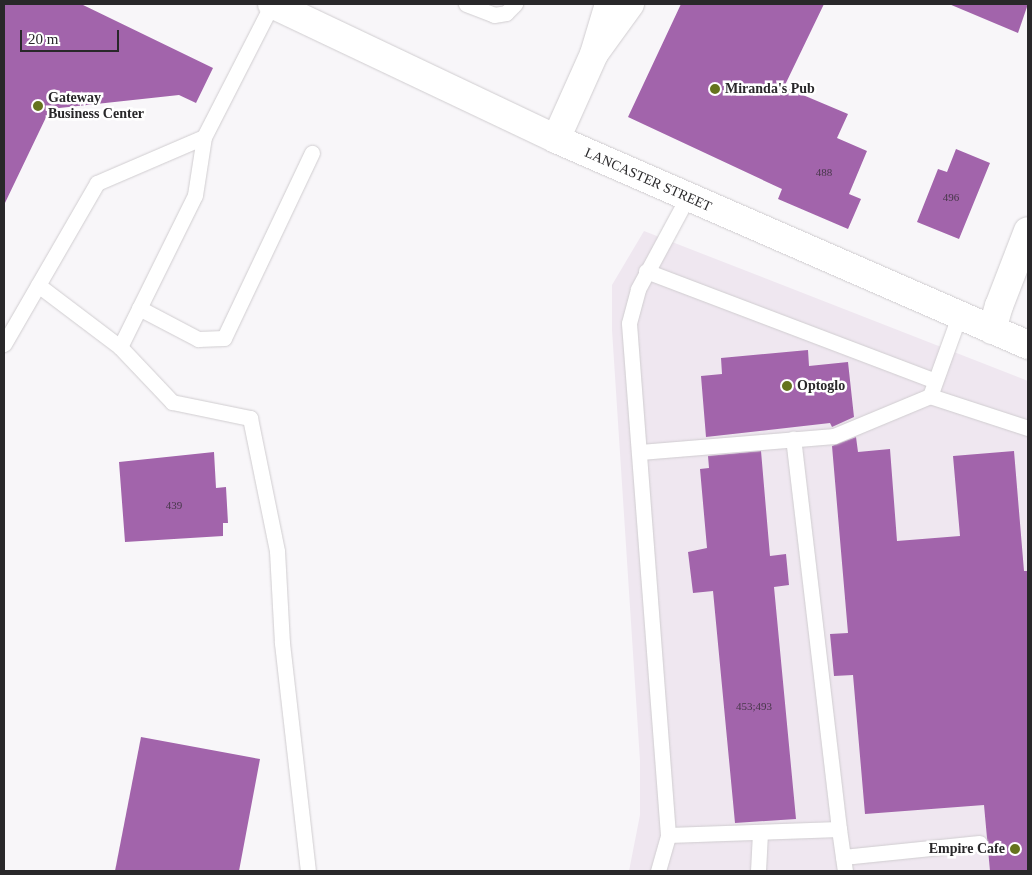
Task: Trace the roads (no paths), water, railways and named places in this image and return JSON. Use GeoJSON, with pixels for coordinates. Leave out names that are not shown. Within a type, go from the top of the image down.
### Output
{"type":"FeatureCollection","features":[{"type":"Feature","properties":{"kind":"main road","name":"LANCASTER STREET"},"geometry":{"type":"LineString","coordinates":[[272,4],[556,139],[687,198],[1028,345]]}},
{"type":"Feature","properties":{"kind":"main road"},"geometry":{"type":"LineString","coordinates":[[556,139],[594,54],[609,4]]}},
{"type":"Feature","properties":{"kind":"main road"},"geometry":{"type":"LineString","coordinates":[[594,54],[630,4]]}},
{"type":"Feature","properties":{"kind":"main road"},"geometry":{"type":"LineString","coordinates":[[992,330],[998,306],[1028,231]]}},
{"type":"Feature","properties":{"kind":"lane"},"geometry":{"type":"LineString","coordinates":[[120,347],[195,195],[204,137],[272,4]]}},
{"type":"Feature","properties":{"kind":"lane"},"geometry":{"type":"LineString","coordinates":[[475,6],[506,13],[515,4]]}},
{"type":"Feature","properties":{"kind":"lane"},"geometry":{"type":"LineString","coordinates":[[4,344],[97,183],[204,137]]}},
{"type":"Feature","properties":{"kind":"lane"},"geometry":{"type":"LineString","coordinates":[[139,308],[198,339],[224,338],[312,153]]}},
{"type":"Feature","properties":{"kind":"lane"},"geometry":{"type":"LineString","coordinates":[[658,871],[668,835],[629,323],[631,307],[646,271],[687,198]]}},
{"type":"Feature","properties":{"kind":"lane"},"geometry":{"type":"LineString","coordinates":[[646,271],[935,381]]}},
{"type":"Feature","properties":{"kind":"lane"},"geometry":{"type":"LineString","coordinates":[[38,285],[120,347],[172,402],[250,418],[277,551],[282,643],[308,871]]}},
{"type":"Feature","properties":{"kind":"lane"},"geometry":{"type":"LineString","coordinates":[[930,396],[959,316]]}},
{"type":"Feature","properties":{"kind":"lane"},"geometry":{"type":"LineString","coordinates":[[640,452],[834,436],[930,396],[1028,428]]}},
{"type":"Feature","properties":{"kind":"lane"},"geometry":{"type":"LineString","coordinates":[[794,439],[844,864],[979,843]]}},
{"type":"Feature","properties":{"kind":"lane"},"geometry":{"type":"LineString","coordinates":[[668,835],[839,829]]}},
{"type":"Feature","properties":{"kind":"lane"},"geometry":{"type":"LineString","coordinates":[[758,871],[760,832]]}},
{"type":"Feature","properties":{"kind":"place","name":"Miranda's Pub"},"geometry":{"type":"Point","coordinates":[715,89]}},
{"type":"Feature","properties":{"kind":"place","name":"Gateway Business Center"},"geometry":{"type":"Point","coordinates":[38,106]}},
{"type":"Feature","properties":{"kind":"place","name":"Optoglo"},"geometry":{"type":"Point","coordinates":[787,386]}},
{"type":"Feature","properties":{"kind":"place","name":"Empire Cafe"},"geometry":{"type":"Point","coordinates":[1015,849]}}]}
